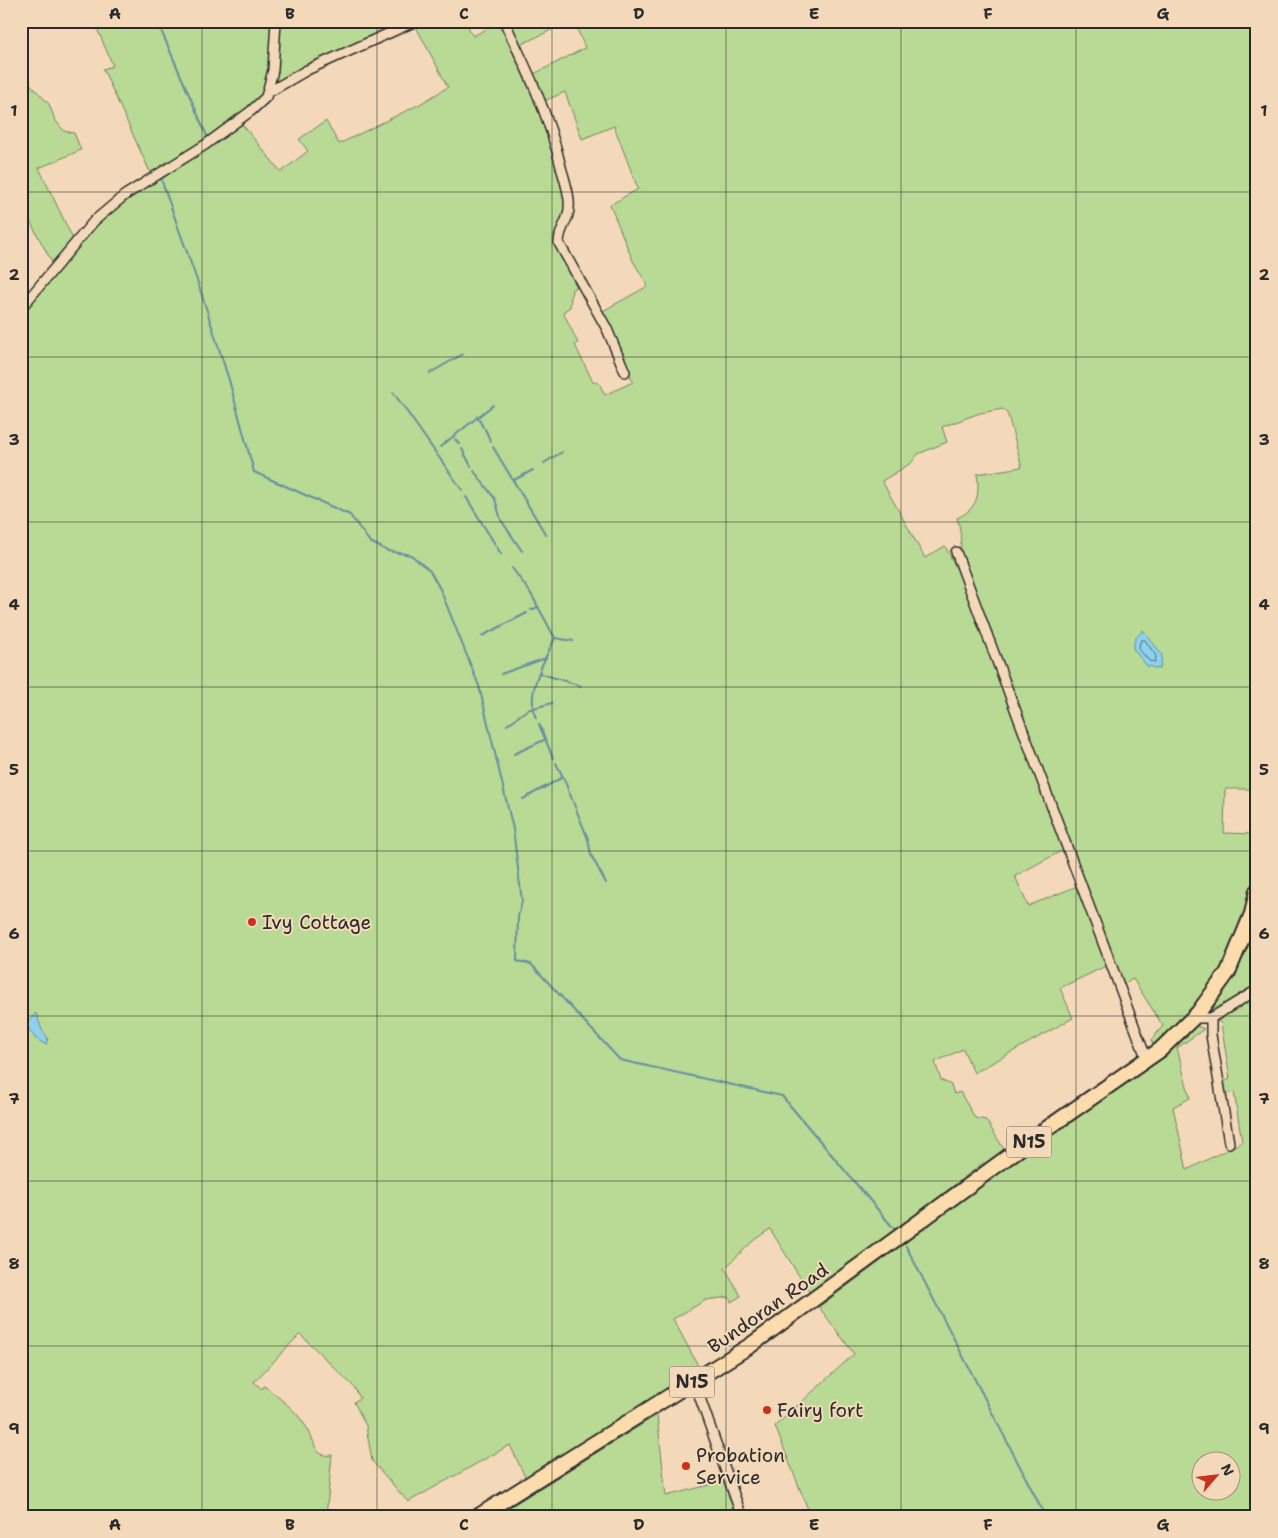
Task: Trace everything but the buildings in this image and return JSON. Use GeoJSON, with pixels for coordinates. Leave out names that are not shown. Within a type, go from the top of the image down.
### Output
{"type":"FeatureCollection","features":[{"type":"Feature","properties":{"kind":"highway","name":"N15"},"geometry":{"type":"LineString","coordinates":[[1147,1060],[1193,1018],[1212,996],[1228,972],[1252,914],[1257,892]]}},
{"type":"Feature","properties":{"kind":"highway","name":"Bundoran Road"},"geometry":{"type":"LineString","coordinates":[[477,1517],[764,1336],[1042,1132],[1147,1060]]}},
{"type":"Feature","properties":{"kind":"street"},"geometry":{"type":"LineString","coordinates":[[269,92],[273,70],[276,21]]}},
{"type":"Feature","properties":{"kind":"street"},"geometry":{"type":"LineString","coordinates":[[21,308],[94,221],[126,195],[205,144],[251,111],[269,92],[307,70],[416,21]]}},
{"type":"Feature","properties":{"kind":"street"},"geometry":{"type":"LineString","coordinates":[[504,21],[535,86],[561,165],[569,198],[569,217],[559,234],[559,243],[607,329],[625,372]]}},
{"type":"Feature","properties":{"kind":"street"},"geometry":{"type":"LineString","coordinates":[[956,552],[1147,1060]]}},
{"type":"Feature","properties":{"kind":"street"},"geometry":{"type":"LineString","coordinates":[[1193,1018],[1211,1018],[1257,990]]}},
{"type":"Feature","properties":{"kind":"street"},"geometry":{"type":"LineString","coordinates":[[1211,1018],[1211,1035],[1229,1143]]}},
{"type":"Feature","properties":{"kind":"street"},"geometry":{"type":"LineString","coordinates":[[694,1380],[742,1517]]}},
{"type":"Feature","properties":{"kind":"green space"},"geometry":{"type":"Polygon","coordinates":[[[94,21],[273,21],[270,62],[265,87],[248,109],[233,121],[152,172],[149,170],[103,69],[113,66],[94,21]]]}},
{"type":"Feature","properties":{"kind":"green space"},"geometry":{"type":"Polygon","coordinates":[[[279,21],[405,21],[277,82],[279,21]]]}},
{"type":"Feature","properties":{"kind":"green space"},"geometry":{"type":"Polygon","coordinates":[[[422,21],[465,21],[473,36],[502,21],[547,125],[561,179],[566,213],[558,228],[579,286],[572,289],[570,307],[563,312],[578,343],[575,345],[593,382],[599,383],[605,395],[633,382],[601,312],[648,286],[633,261],[610,205],[638,189],[614,126],[582,139],[565,92],[544,101],[534,74],[585,48],[574,21],[1257,21],[1256,789],[1225,789],[1224,833],[1254,834],[1254,838],[1257,839],[1255,865],[1245,915],[1225,962],[1212,984],[1174,1029],[1157,1043],[1153,1044],[1151,1040],[1163,1026],[1133,979],[1122,984],[1036,750],[963,567],[960,530],[957,518],[969,510],[976,501],[978,489],[977,474],[1022,467],[1008,415],[1003,409],[980,413],[942,427],[947,442],[918,454],[911,463],[882,481],[925,558],[945,546],[964,583],[1067,848],[1015,876],[1028,906],[1080,885],[1108,965],[1060,988],[1073,1018],[974,1073],[963,1049],[935,1062],[941,1080],[951,1085],[954,1094],[960,1092],[975,1118],[986,1120],[1005,1151],[986,1164],[983,1163],[811,1295],[770,1229],[754,1240],[725,1268],[741,1296],[731,1302],[729,1297],[706,1300],[673,1319],[700,1369],[526,1479],[510,1445],[408,1502],[372,1461],[366,1426],[354,1402],[360,1398],[354,1387],[300,1334],[254,1382],[262,1389],[264,1386],[301,1419],[318,1452],[324,1455],[332,1455],[326,1517],[21,1517],[21,314],[103,217],[241,123],[281,172],[308,151],[299,139],[326,121],[339,144],[420,104],[448,87],[415,25],[422,21]]]}},
{"type":"Feature","properties":{"kind":"green space"},"geometry":{"type":"Polygon","coordinates":[[[509,21],[570,21],[520,45],[509,21]]]}},
{"type":"Feature","properties":{"kind":"green space"},"geometry":{"type":"Polygon","coordinates":[[[21,53],[31,85],[49,104],[55,120],[64,131],[74,133],[81,150],[39,168],[73,239],[53,264],[26,214],[21,219],[21,53]]]}},
{"type":"Feature","properties":{"kind":"green space"},"geometry":{"type":"Polygon","coordinates":[[[1257,924],[1257,984],[1215,1012],[1211,1011],[1235,976],[1257,924]]]}},
{"type":"Feature","properties":{"kind":"green space"},"geometry":{"type":"Polygon","coordinates":[[[1257,995],[1257,1517],[800,1517],[809,1512],[775,1426],[854,1354],[819,1307],[1023,1155],[1187,1037],[1195,1025],[1204,1029],[1177,1048],[1190,1098],[1173,1107],[1187,1170],[1242,1142],[1234,1092],[1226,1094],[1224,1082],[1230,1079],[1221,1023],[1217,1021],[1257,995]]]}},
{"type":"Feature","properties":{"kind":"green space"},"geometry":{"type":"Polygon","coordinates":[[[657,1415],[666,1496],[725,1481],[737,1517],[509,1517],[505,1510],[657,1415]]]}},
{"type":"Feature","properties":{"kind":"water"},"geometry":{"type":"Polygon","coordinates":[[[1143,630],[1162,655],[1160,669],[1147,666],[1133,649],[1135,639],[1143,630]]]}},
{"type":"Feature","properties":{"kind":"water"},"geometry":{"type":"Polygon","coordinates":[[[36,1013],[42,1030],[48,1038],[46,1045],[35,1038],[26,1024],[36,1013]]]}},
{"type":"Feature","properties":{"kind":"waterway"},"geometry":{"type":"LineString","coordinates":[[157,21],[207,136]]}},
{"type":"Feature","properties":{"kind":"waterway"},"geometry":{"type":"LineString","coordinates":[[178,167],[161,179],[199,286],[229,380],[254,472],[350,515],[370,542],[388,551],[411,555],[430,571],[441,591],[479,686],[513,829],[522,901],[518,916],[517,961],[531,964],[620,1060],[782,1096],[895,1230]]}},
{"type":"Feature","properties":{"kind":"waterway"},"geometry":{"type":"LineString","coordinates":[[430,373],[463,354]]}},
{"type":"Feature","properties":{"kind":"waterway"},"geometry":{"type":"LineString","coordinates":[[393,392],[462,490]]}},
{"type":"Feature","properties":{"kind":"waterway"},"geometry":{"type":"LineString","coordinates":[[440,447],[493,405]]}},
{"type":"Feature","properties":{"kind":"waterway"},"geometry":{"type":"LineString","coordinates":[[477,416],[483,427]]}},
{"type":"Feature","properties":{"kind":"waterway"},"geometry":{"type":"LineString","coordinates":[[485,429],[491,442]]}},
{"type":"Feature","properties":{"kind":"waterway"},"geometry":{"type":"LineString","coordinates":[[455,439],[459,444]]}},
{"type":"Feature","properties":{"kind":"waterway"},"geometry":{"type":"LineString","coordinates":[[493,447],[546,535]]}},
{"type":"Feature","properties":{"kind":"waterway"},"geometry":{"type":"LineString","coordinates":[[462,449],[471,466]]}},
{"type":"Feature","properties":{"kind":"waterway"},"geometry":{"type":"LineString","coordinates":[[544,463],[562,452]]}},
{"type":"Feature","properties":{"kind":"waterway"},"geometry":{"type":"LineString","coordinates":[[514,480],[533,470]]}},
{"type":"Feature","properties":{"kind":"waterway"},"geometry":{"type":"LineString","coordinates":[[474,471],[495,499],[501,520],[522,551]]}},
{"type":"Feature","properties":{"kind":"waterway"},"geometry":{"type":"LineString","coordinates":[[466,497],[501,554]]}},
{"type":"Feature","properties":{"kind":"waterway"},"geometry":{"type":"LineString","coordinates":[[512,568],[530,592],[555,638],[573,641]]}},
{"type":"Feature","properties":{"kind":"waterway"},"geometry":{"type":"LineString","coordinates":[[531,610],[538,607]]}},
{"type":"Feature","properties":{"kind":"waterway"},"geometry":{"type":"LineString","coordinates":[[482,636],[527,613]]}},
{"type":"Feature","properties":{"kind":"waterway"},"geometry":{"type":"LineString","coordinates":[[536,718],[533,708],[534,688],[541,667],[555,638]]}},
{"type":"Feature","properties":{"kind":"waterway"},"geometry":{"type":"LineString","coordinates":[[501,674],[546,658]]}},
{"type":"Feature","properties":{"kind":"waterway"},"geometry":{"type":"LineString","coordinates":[[539,673],[581,686]]}},
{"type":"Feature","properties":{"kind":"waterway"},"geometry":{"type":"LineString","coordinates":[[507,725],[527,710],[552,703]]}},
{"type":"Feature","properties":{"kind":"waterway"},"geometry":{"type":"LineString","coordinates":[[539,724],[553,758]]}},
{"type":"Feature","properties":{"kind":"waterway"},"geometry":{"type":"LineString","coordinates":[[514,754],[544,740]]}},
{"type":"Feature","properties":{"kind":"waterway"},"geometry":{"type":"LineString","coordinates":[[523,799],[563,777],[556,763]]}},
{"type":"Feature","properties":{"kind":"waterway"},"geometry":{"type":"LineString","coordinates":[[563,777],[588,839],[591,855],[606,883]]}},
{"type":"Feature","properties":{"kind":"waterway"},"geometry":{"type":"LineString","coordinates":[[906,1246],[1046,1517]]}},
{"type":"Feature","properties":{"kind":"place","name":"Ivy Cottage"},"geometry":{"type":"Point","coordinates":[252,922]}},
{"type":"Feature","properties":{"kind":"place","name":"Fairy fort"},"geometry":{"type":"Point","coordinates":[767,1410]}},
{"type":"Feature","properties":{"kind":"place","name":"Probation Service"},"geometry":{"type":"Point","coordinates":[686,1466]}}]}
